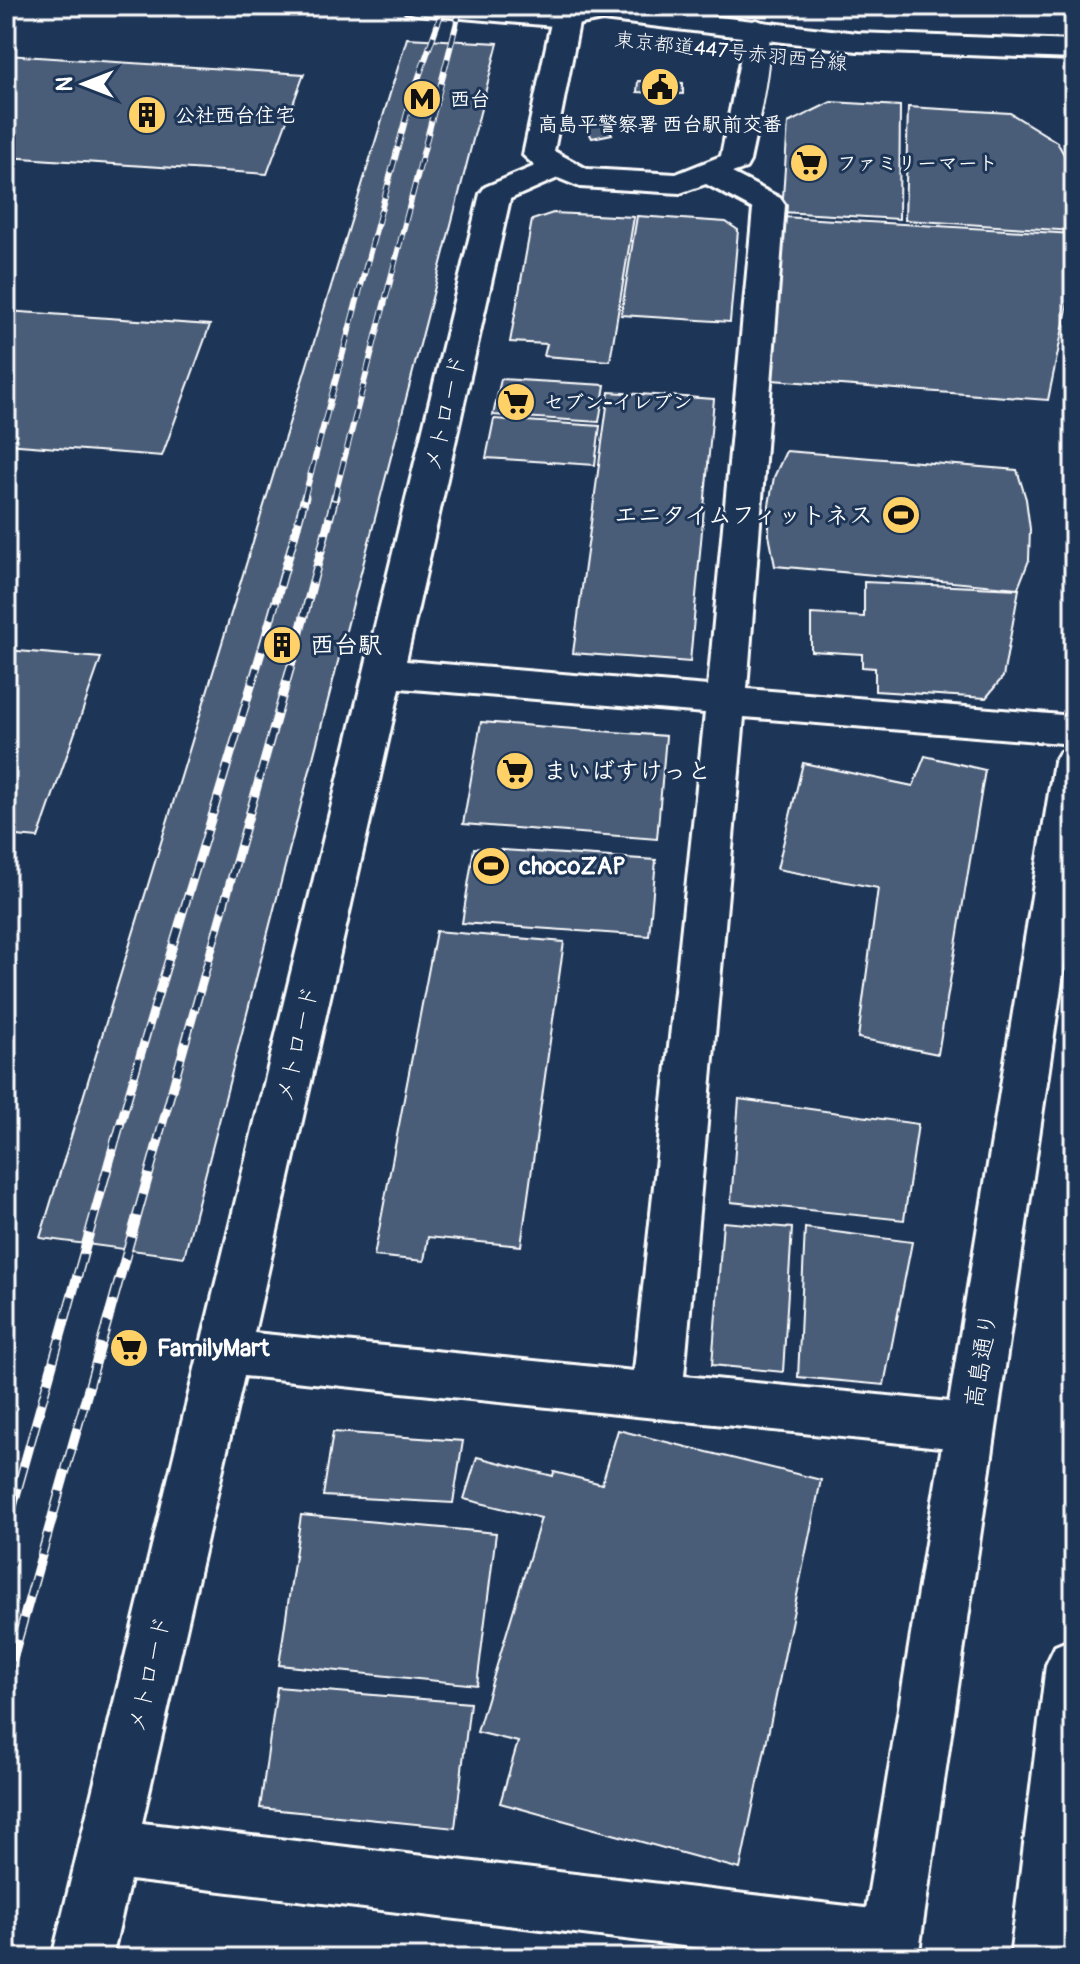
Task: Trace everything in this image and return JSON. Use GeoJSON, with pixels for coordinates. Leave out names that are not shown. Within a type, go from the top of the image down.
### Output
{"type":"FeatureCollection","features":[{"type":"Feature","properties":{"kind":"street"},"geometry":{"type":"LineString","coordinates":[[416,6],[566,18],[538,155],[580,178],[680,184],[735,161],[756,42]]}},
{"type":"Feature","properties":{"kind":"street","name":"東京都道447号赤羽西台線"},"geometry":{"type":"LineString","coordinates":[[566,18],[597,36],[1074,50]]}},
{"type":"Feature","properties":{"kind":"street","name":"東京都道447号赤羽西台線"},"geometry":{"type":"LineString","coordinates":[[756,42],[796,62],[1043,76]]}},
{"type":"Feature","properties":{"kind":"street","name":"メトロード"},"geometry":{"type":"LineString","coordinates":[[82,1958],[496,194],[558,167]]}},
{"type":"Feature","properties":{"kind":"street"},"geometry":{"type":"LineString","coordinates":[[657,1395],[726,700],[769,205],[709,174]]}},
{"type":"Feature","properties":{"kind":"street"},"geometry":{"type":"LineString","coordinates":[[384,673],[1074,730]]}},
{"type":"Feature","properties":{"kind":"street","name":"高島通り"},"geometry":{"type":"LineString","coordinates":[[889,1949],[1074,762]]}},
{"type":"Feature","properties":{"kind":"street"},"geometry":{"type":"LineString","coordinates":[[224,1352],[970,1427]]}},
{"type":"Feature","properties":{"kind":"street"},"geometry":{"type":"LineString","coordinates":[[1040,1958],[1074,1665]]}},
{"type":"Feature","properties":{"kind":"street"},"geometry":{"type":"LineString","coordinates":[[108,1848],[889,1949]]}},
{"type":"Feature","properties":{"kind":"building","name":"西台駅"},"geometry":{"type":"Polygon","coordinates":[[[407,38],[498,43],[184,1257],[40,1238],[407,38]]]}},
{"type":"Feature","properties":{"kind":"building","name":"公社西台住宅"},"geometry":{"type":"Polygon","coordinates":[[[6,55],[304,74],[267,174],[6,157],[6,55]]]}},
{"type":"Feature","properties":{"kind":"building"},"geometry":{"type":"Polygon","coordinates":[[[638,81],[683,83],[683,94],[637,92],[638,81]]]}},
{"type":"Feature","properties":{"kind":"building"},"geometry":{"type":"Polygon","coordinates":[[[831,102],[900,106],[899,219],[782,212],[788,123],[831,102]]]}},
{"type":"Feature","properties":{"kind":"building"},"geometry":{"type":"Polygon","coordinates":[[[908,107],[1010,113],[1057,142],[1074,172],[1074,231],[905,220],[908,107]]]}},
{"type":"Feature","properties":{"kind":"building"},"geometry":{"type":"Polygon","coordinates":[[[603,118],[612,134],[592,138],[583,121],[603,118]]]}},
{"type":"Feature","properties":{"kind":"building"},"geometry":{"type":"Polygon","coordinates":[[[553,213],[634,217],[610,361],[544,356],[547,344],[510,342],[532,220],[553,213]]]}},
{"type":"Feature","properties":{"kind":"building"},"geometry":{"type":"Polygon","coordinates":[[[637,216],[726,222],[738,230],[730,322],[621,315],[637,216]]]}},
{"type":"Feature","properties":{"kind":"building"},"geometry":{"type":"Polygon","coordinates":[[[783,217],[1074,234],[1074,275],[1048,400],[772,380],[783,217]]]}},
{"type":"Feature","properties":{"kind":"building"},"geometry":{"type":"Polygon","coordinates":[[[6,311],[210,325],[162,456],[6,444],[6,311]]]}},
{"type":"Feature","properties":{"kind":"building"},"geometry":{"type":"Polygon","coordinates":[[[501,379],[605,385],[599,422],[493,415],[501,379]]]}},
{"type":"Feature","properties":{"kind":"building"},"geometry":{"type":"Polygon","coordinates":[[[609,392],[714,399],[690,662],[573,653],[609,392]]]}},
{"type":"Feature","properties":{"kind":"building"},"geometry":{"type":"Polygon","coordinates":[[[494,419],[600,426],[595,465],[486,458],[494,419]]]}},
{"type":"Feature","properties":{"kind":"building"},"geometry":{"type":"Polygon","coordinates":[[[786,451],[1017,470],[1026,499],[1030,529],[1029,560],[1018,588],[775,566],[769,535],[769,505],[774,477],[786,451]]]}},
{"type":"Feature","properties":{"kind":"building"},"geometry":{"type":"Polygon","coordinates":[[[864,582],[1019,589],[1003,677],[986,698],[875,691],[875,668],[862,667],[862,654],[811,651],[811,614],[864,617],[864,582]]]}},
{"type":"Feature","properties":{"kind":"building"},"geometry":{"type":"Polygon","coordinates":[[[6,650],[101,658],[38,838],[6,835],[6,650]]]}},
{"type":"Feature","properties":{"kind":"building"},"geometry":{"type":"Polygon","coordinates":[[[481,722],[666,736],[657,839],[463,824],[481,722]]]}},
{"type":"Feature","properties":{"kind":"building"},"geometry":{"type":"Polygon","coordinates":[[[925,756],[985,770],[938,1054],[858,1038],[878,888],[777,869],[803,763],[913,786],[925,756]]]}},
{"type":"Feature","properties":{"kind":"building"},"geometry":{"type":"Polygon","coordinates":[[[474,848],[656,860],[649,936],[462,923],[474,848]]]}},
{"type":"Feature","properties":{"kind":"building"},"geometry":{"type":"Polygon","coordinates":[[[436,931],[564,942],[521,1246],[428,1237],[424,1261],[374,1256],[436,931]]]}},
{"type":"Feature","properties":{"kind":"building"},"geometry":{"type":"Polygon","coordinates":[[[739,1099],[918,1124],[904,1220],[731,1202],[739,1099]]]}},
{"type":"Feature","properties":{"kind":"building"},"geometry":{"type":"Polygon","coordinates":[[[723,1222],[792,1228],[783,1372],[712,1365],[723,1222]]]}},
{"type":"Feature","properties":{"kind":"building"},"geometry":{"type":"Polygon","coordinates":[[[805,1228],[912,1242],[884,1385],[798,1377],[805,1228]]]}},
{"type":"Feature","properties":{"kind":"building"},"geometry":{"type":"Polygon","coordinates":[[[618,1430],[821,1480],[740,1869],[500,1803],[518,1742],[477,1732],[541,1518],[464,1499],[477,1457],[553,1476],[554,1472],[602,1484],[618,1430]]]}},
{"type":"Feature","properties":{"kind":"building"},"geometry":{"type":"Polygon","coordinates":[[[333,1432],[463,1441],[453,1503],[323,1496],[333,1432]]]}},
{"type":"Feature","properties":{"kind":"building"},"geometry":{"type":"Polygon","coordinates":[[[301,1515],[496,1533],[477,1685],[279,1665],[301,1515]]]}},
{"type":"Feature","properties":{"kind":"building"},"geometry":{"type":"Polygon","coordinates":[[[277,1687],[470,1703],[455,1828],[260,1808],[277,1687]]]}},
{"type":"Feature","properties":{"kind":"railway"},"geometry":{"type":"LineString","coordinates":[[304,499],[410,102],[444,6]]}},
{"type":"Feature","properties":{"kind":"railway"},"geometry":{"type":"LineString","coordinates":[[334,499],[461,6]]}},
{"type":"Feature","properties":{"kind":"railway"},"geometry":{"type":"LineString","coordinates":[[116,1140],[305,497]]}},
{"type":"Feature","properties":{"kind":"railway"},"geometry":{"type":"LineString","coordinates":[[158,1140],[294,655],[335,497]]}},
{"type":"Feature","properties":{"kind":"railway"},"geometry":{"type":"LineString","coordinates":[[6,1530],[116,1138]]}},
{"type":"Feature","properties":{"kind":"railway"},"geometry":{"type":"LineString","coordinates":[[6,1682],[159,1138]]}},
{"type":"Feature","properties":{"kind":"place","name":"高島平警察署 西台駅前交番"},"geometry":{"type":"Point","coordinates":[660,87]}},
{"type":"Feature","properties":{"kind":"place","name":"西台"},"geometry":{"type":"Point","coordinates":[422,99]}},
{"type":"Feature","properties":{"kind":"place","name":"公社西台住宅"},"geometry":{"type":"Point","coordinates":[147,115]}},
{"type":"Feature","properties":{"kind":"place","name":"ファミリーマート"},"geometry":{"type":"Point","coordinates":[809,163]}},
{"type":"Feature","properties":{"kind":"place","name":"セブン-イレブン"},"geometry":{"type":"Point","coordinates":[516,402]}},
{"type":"Feature","properties":{"kind":"place","name":"エニタイムフィットネス"},"geometry":{"type":"Point","coordinates":[901,515]}},
{"type":"Feature","properties":{"kind":"place","name":"西台駅"},"geometry":{"type":"Point","coordinates":[282,645]}},
{"type":"Feature","properties":{"kind":"place","name":"まいばすけっと"},"geometry":{"type":"Point","coordinates":[515,771]}},
{"type":"Feature","properties":{"kind":"place","name":"chocoZAP"},"geometry":{"type":"Point","coordinates":[491,866]}},
{"type":"Feature","properties":{"kind":"place","name":"FamilyMart"},"geometry":{"type":"Point","coordinates":[129,1348]}}]}
